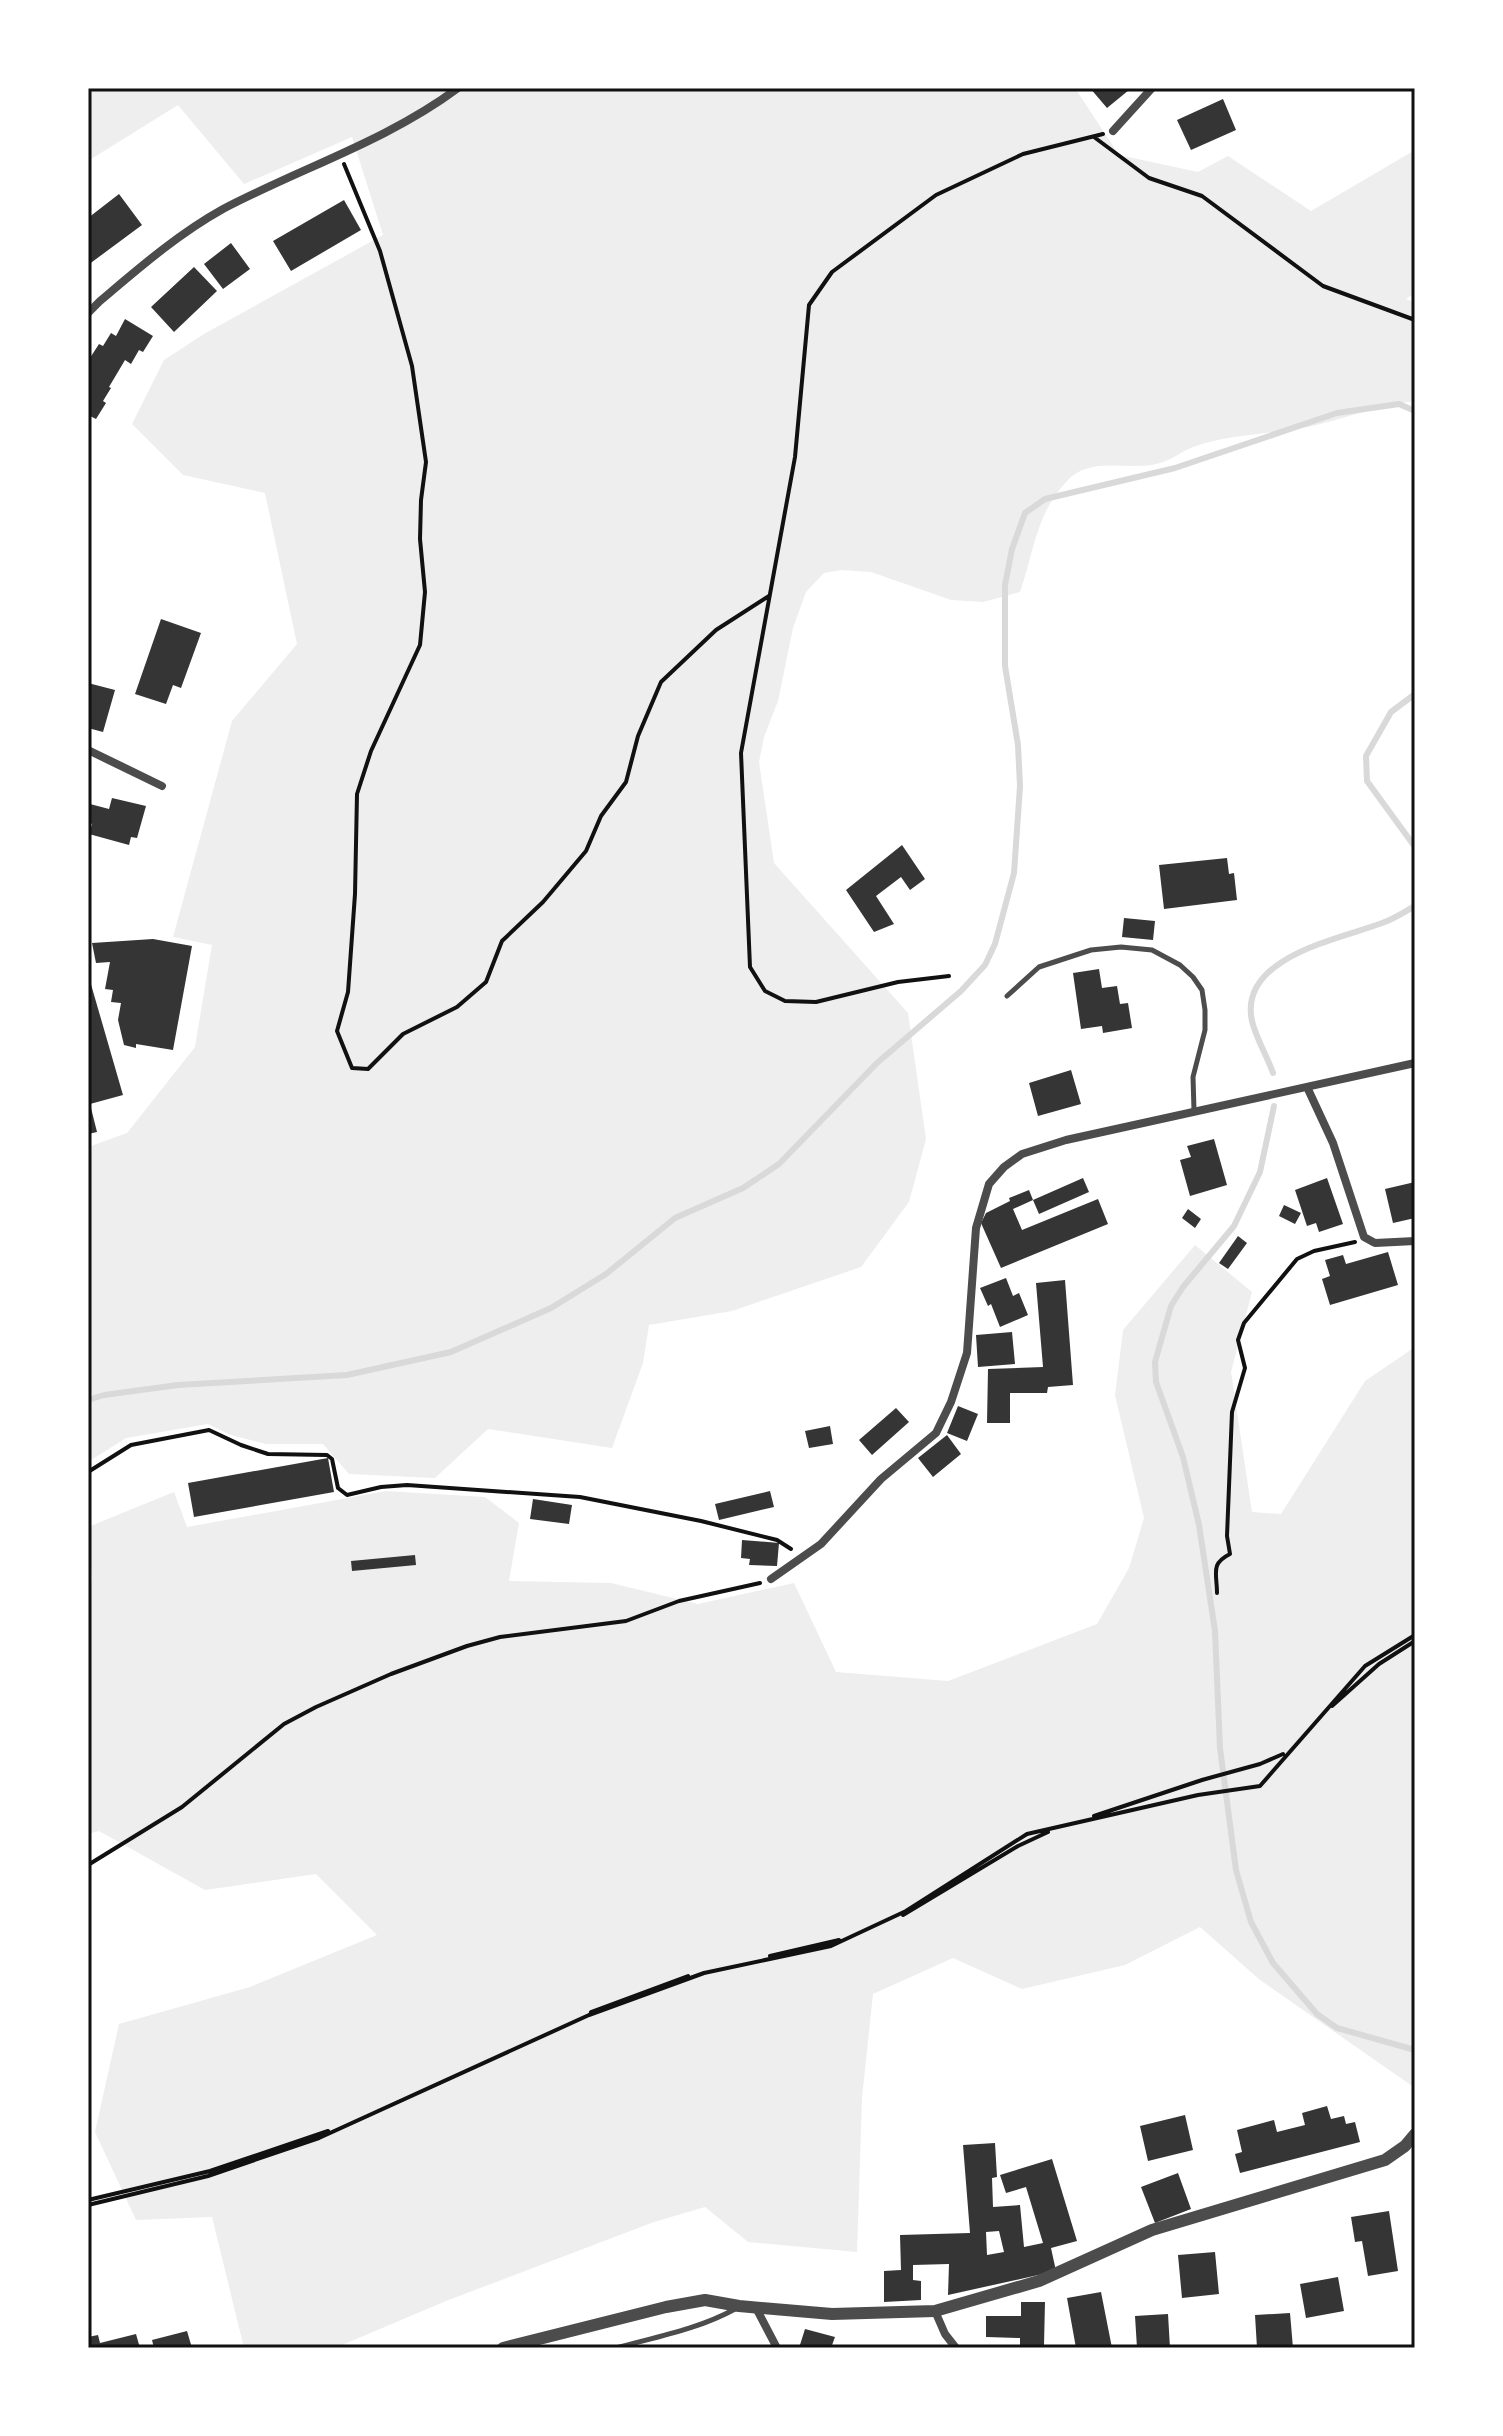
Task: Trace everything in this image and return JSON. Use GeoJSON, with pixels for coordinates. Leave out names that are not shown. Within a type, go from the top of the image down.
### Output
{"type":"FeatureCollection","features":[{"type":"Feature","properties":{"kind":"street"},"geometry":{"type":"LineString","coordinates":[[88,313],[183,234],[222,210],[411,119],[458,88]]}},
{"type":"Feature","properties":{"kind":"street"},"geometry":{"type":"LineString","coordinates":[[1113,131],[1152,88]]}},
{"type":"Feature","properties":{"kind":"street"},"geometry":{"type":"LineString","coordinates":[[88,750],[162,786]]}},
{"type":"Feature","properties":{"kind":"street"},"geometry":{"type":"LineString","coordinates":[[771,1579],[821,1544],[881,1479],[936,1433],[951,1402],[967,1353],[976,1228],[989,1184],[1004,1167],[1022,1154],[1066,1140],[1415,1063]]}},
{"type":"Feature","properties":{"kind":"street"},"geometry":{"type":"LineString","coordinates":[[1307,1087],[1333,1143],[1364,1237],[1375,1243],[1415,1241]]}},
{"type":"Feature","properties":{"kind":"street"},"geometry":{"type":"LineString","coordinates":[[503,2348],[692,2302],[723,2301],[739,2306],[832,2314],[935,2311],[1039,2281],[1152,2230],[1385,2160],[1410,2147],[1415,2134]]}},
{"type":"Feature","properties":{"kind":"street"},"geometry":{"type":"LineString","coordinates":[[756,2308],[777,2348]]}},
{"type":"Feature","properties":{"kind":"street"},"geometry":{"type":"LineString","coordinates":[[935,2311],[945,2334],[956,2348]]}},
{"type":"Feature","properties":{"kind":"lane"},"geometry":{"type":"LineString","coordinates":[[1007,996],[1039,967],[1091,950],[1121,947],[1152,950],[1180,965],[1202,990],[1205,1010],[1205,1030],[1193,1077],[1194,1110]]}},
{"type":"Feature","properties":{"kind":"lane"},"geometry":{"type":"LineString","coordinates":[[616,2348],[719,2318],[739,2306]]}},
{"type":"Feature","properties":{"kind":"path"},"geometry":{"type":"LineString","coordinates":[[949,976],[898,982],[816,1002],[785,1001],[765,991],[750,967],[741,753],[795,457],[809,305],[832,272],[936,195],[1023,154],[1113,131]]}},
{"type":"Feature","properties":{"kind":"path"},"geometry":{"type":"LineString","coordinates":[[1094,137],[1149,178],[1202,196],[1323,286],[1415,320]]}},
{"type":"Feature","properties":{"kind":"path"},"geometry":{"type":"LineString","coordinates":[[340,155],[380,251],[412,366],[426,462],[421,500],[420,539],[425,592],[420,645],[371,751],[357,794],[355,894],[348,992],[337,1031],[352,1068],[368,1069],[403,1034],[457,1007],[486,982],[502,941],[543,902],[586,851],[601,816],[626,782],[638,736],[661,682],[716,630],[769,596]]}},
{"type":"Feature","properties":{"kind":"path"},"geometry":{"type":"LineString","coordinates":[[1217,1593],[1215,1569],[1219,1560],[1230,1554],[1227,1486],[1232,1449],[1232,1412],[1245,1368],[1238,1340],[1244,1323],[1297,1259],[1314,1251],[1355,1243],[1364,1237]]}},
{"type":"Feature","properties":{"kind":"path"},"geometry":{"type":"LineString","coordinates":[[88,1472],[131,1445],[209,1430],[268,1454],[327,1455],[332,1459],[338,1488],[347,1495],[407,1485],[580,1497],[777,1540],[805,1557]]}},
{"type":"Feature","properties":{"kind":"path"},"geometry":{"type":"LineString","coordinates":[[88,1865],[182,1807],[284,1724],[391,1674],[500,1637],[626,1621],[679,1601],[771,1579]]}},
{"type":"Feature","properties":{"kind":"path"},"geometry":{"type":"LineString","coordinates":[[88,2203],[208,2176],[319,2138],[589,2015],[704,1973],[831,1946],[906,1911],[1027,1834],[1198,1795],[1260,1786],[1365,1666],[1415,1638]]}},
{"type":"Feature","properties":{"kind":"path"},"geometry":{"type":"LineString","coordinates":[[88,2203],[210,2171],[325,2132],[597,2009],[679,1979],[849,1936],[915,1910],[1044,1833],[1202,1780],[1260,1764],[1287,1752]]}},
{"type":"Feature","properties":{"kind":"shaded area"},"geometry":{"type":"Polygon","coordinates":[[[88,88],[1075,88],[1119,155],[1198,172],[1228,156],[1311,211],[1415,150],[1415,293],[1406,299],[1415,303],[1415,401],[1308,427],[1206,443],[1160,463],[1099,466],[1077,473],[1057,493],[1042,520],[1020,592],[983,602],[951,600],[871,572],[841,570],[824,573],[806,592],[793,628],[778,701],[764,737],[759,762],[774,863],[908,1013],[926,1139],[909,1202],[861,1267],[732,1311],[649,1325],[643,1363],[612,1448],[488,1429],[435,1478],[349,1474],[323,1444],[266,1444],[231,1435],[208,1424],[126,1438],[88,1462],[88,1147],[127,1133],[195,1047],[212,945],[173,937],[232,721],[297,644],[265,493],[183,475],[132,424],[164,360],[204,334],[383,235],[352,137],[244,184],[178,105],[88,161],[88,88]]]}},
{"type":"Feature","properties":{"kind":"shaded area"},"geometry":{"type":"Polygon","coordinates":[[[1195,1245],[1252,1292],[1231,1372],[1252,1512],[1281,1514],[1365,1381],[1415,1347],[1415,2088],[1260,1980],[1200,1927],[1125,1965],[1022,1989],[953,1958],[873,1994],[862,2098],[857,2252],[748,2242],[705,2207],[654,2222],[446,2301],[335,2348],[244,2348],[212,2217],[136,2220],[95,2132],[119,2024],[250,1987],[377,1935],[316,1874],[205,1890],[99,1831],[88,1834],[88,1586],[92,1577],[88,1560],[88,1527],[174,1492],[187,1527],[386,1491],[485,1497],[519,1523],[509,1581],[611,1583],[698,1604],[794,1583],[836,1672],[948,1681],[1097,1624],[1129,1568],[1144,1518],[1115,1395],[1123,1330],[1195,1245]]]}},
{"type":"Feature","properties":{"kind":"building"},"geometry":{"type":"Polygon","coordinates":[[[1090,88],[1128,88],[1129,90],[1107,108],[1090,88]]]}},
{"type":"Feature","properties":{"kind":"building"},"geometry":{"type":"Polygon","coordinates":[[[1223,99],[1236,130],[1191,150],[1177,120],[1223,99]]]}},
{"type":"Feature","properties":{"kind":"building"},"geometry":{"type":"Polygon","coordinates":[[[119,194],[142,225],[88,265],[88,218],[119,194]]]}},
{"type":"Feature","properties":{"kind":"building"},"geometry":{"type":"Polygon","coordinates":[[[344,200],[361,230],[291,271],[273,241],[344,200]]]}},
{"type":"Feature","properties":{"kind":"building"},"geometry":{"type":"Polygon","coordinates":[[[231,243],[250,269],[223,289],[204,264],[231,243]]]}},
{"type":"Feature","properties":{"kind":"building"},"geometry":{"type":"Polygon","coordinates":[[[194,267],[217,291],[174,332],[151,307],[194,267]]]}},
{"type":"Feature","properties":{"kind":"building"},"geometry":{"type":"Polygon","coordinates":[[[125,319],[153,336],[131,364],[125,360],[109,387],[103,401],[106,403],[96,419],[88,415],[88,361],[111,333],[116,336],[125,319]]]}},
{"type":"Feature","properties":{"kind":"building"},"geometry":{"type":"Polygon","coordinates":[[[161,619],[201,633],[181,688],[173,685],[166,704],[135,694],[161,619]]]}},
{"type":"Feature","properties":{"kind":"building"},"geometry":{"type":"Polygon","coordinates":[[[88,683],[115,690],[103,732],[88,728],[88,683]]]}},
{"type":"Feature","properties":{"kind":"building"},"geometry":{"type":"Polygon","coordinates":[[[112,798],[146,806],[137,838],[131,837],[129,845],[89,834],[92,824],[88,822],[90,804],[109,809],[112,798]]]}},
{"type":"Feature","properties":{"kind":"building"},"geometry":{"type":"Polygon","coordinates":[[[902,845],[925,879],[910,890],[901,877],[876,896],[894,924],[874,932],[846,890],[902,845]]]}},
{"type":"Feature","properties":{"kind":"building"},"geometry":{"type":"Polygon","coordinates":[[[1227,858],[1229,874],[1234,873],[1237,900],[1164,909],[1159,865],[1227,858]]]}},
{"type":"Feature","properties":{"kind":"building"},"geometry":{"type":"Polygon","coordinates":[[[1124,918],[1155,921],[1153,940],[1122,937],[1124,918]]]}},
{"type":"Feature","properties":{"kind":"building"},"geometry":{"type":"Polygon","coordinates":[[[153,939],[192,946],[173,1050],[124,1045],[118,1020],[121,1003],[111,1002],[113,990],[105,989],[110,962],[96,963],[92,943],[153,939]]]}},
{"type":"Feature","properties":{"kind":"building"},"geometry":{"type":"Polygon","coordinates":[[[1099,969],[1102,988],[1117,986],[1120,1004],[1128,1003],[1132,1028],[1103,1033],[1102,1026],[1081,1029],[1073,973],[1099,969]]]}},
{"type":"Feature","properties":{"kind":"building"},"geometry":{"type":"Polygon","coordinates":[[[88,974],[123,1095],[90,1104],[97,1132],[88,1134],[88,974]]]}},
{"type":"Feature","properties":{"kind":"building"},"geometry":{"type":"Polygon","coordinates":[[[1071,1070],[1081,1104],[1038,1116],[1029,1083],[1071,1070]]]}},
{"type":"Feature","properties":{"kind":"building"},"geometry":{"type":"Polygon","coordinates":[[[1214,1139],[1227,1185],[1190,1196],[1180,1160],[1191,1157],[1187,1146],[1214,1139]]]}},
{"type":"Feature","properties":{"kind":"building"},"geometry":{"type":"Polygon","coordinates":[[[1083,1178],[1089,1192],[1039,1214],[1033,1200],[1083,1178]]]}},
{"type":"Feature","properties":{"kind":"building"},"geometry":{"type":"Polygon","coordinates":[[[1327,1178],[1343,1224],[1319,1232],[1316,1223],[1307,1226],[1295,1190],[1327,1178]]]}},
{"type":"Feature","properties":{"kind":"building"},"geometry":{"type":"Polygon","coordinates":[[[1415,1182],[1415,1218],[1393,1223],[1385,1189],[1415,1182]]]}},
{"type":"Feature","properties":{"kind":"building"},"geometry":{"type":"Polygon","coordinates":[[[1029,1190],[1033,1200],[1013,1209],[1022,1230],[1098,1199],[1108,1224],[1001,1268],[981,1223],[986,1213],[1029,1190]]]}},
{"type":"Feature","properties":{"kind":"building"},"geometry":{"type":"Polygon","coordinates":[[[1284,1205],[1301,1213],[1295,1224],[1279,1216],[1284,1205]]]}},
{"type":"Feature","properties":{"kind":"building"},"geometry":{"type":"Polygon","coordinates":[[[1188,1209],[1201,1219],[1195,1228],[1182,1218],[1188,1209]]]}},
{"type":"Feature","properties":{"kind":"building"},"geometry":{"type":"Polygon","coordinates":[[[1238,1236],[1247,1243],[1228,1269],[1219,1263],[1238,1236]]]}},
{"type":"Feature","properties":{"kind":"building"},"geometry":{"type":"Polygon","coordinates":[[[1388,1252],[1398,1285],[1330,1305],[1322,1279],[1330,1276],[1325,1260],[1343,1255],[1346,1264],[1388,1252]]]}},
{"type":"Feature","properties":{"kind":"building"},"geometry":{"type":"Polygon","coordinates":[[[1006,1278],[1013,1296],[1019,1293],[1028,1315],[1000,1327],[991,1304],[988,1306],[980,1288],[1006,1278]]]}},
{"type":"Feature","properties":{"kind":"building"},"geometry":{"type":"Polygon","coordinates":[[[1065,1280],[1073,1385],[1048,1387],[1047,1393],[1010,1393],[1010,1423],[987,1423],[988,1369],[1043,1367],[1036,1283],[1065,1280]]]}},
{"type":"Feature","properties":{"kind":"building"},"geometry":{"type":"Polygon","coordinates":[[[1012,1332],[1015,1364],[978,1367],[976,1335],[1012,1332]]]}},
{"type":"Feature","properties":{"kind":"building"},"geometry":{"type":"Polygon","coordinates":[[[958,1406],[978,1414],[967,1441],[947,1433],[958,1406]]]}},
{"type":"Feature","properties":{"kind":"building"},"geometry":{"type":"Polygon","coordinates":[[[896,1408],[909,1422],[872,1455],[859,1440],[896,1408]]]}},
{"type":"Feature","properties":{"kind":"building"},"geometry":{"type":"Polygon","coordinates":[[[830,1426],[833,1444],[809,1448],[805,1431],[830,1426]]]}},
{"type":"Feature","properties":{"kind":"building"},"geometry":{"type":"Polygon","coordinates":[[[947,1435],[961,1454],[933,1477],[918,1458],[947,1435]]]}},
{"type":"Feature","properties":{"kind":"building"},"geometry":{"type":"Polygon","coordinates":[[[328,1458],[334,1492],[194,1517],[188,1483],[328,1458]]]}},
{"type":"Feature","properties":{"kind":"building"},"geometry":{"type":"Polygon","coordinates":[[[770,1491],[774,1507],[719,1520],[715,1504],[770,1491]]]}},
{"type":"Feature","properties":{"kind":"building"},"geometry":{"type":"Polygon","coordinates":[[[533,1499],[572,1505],[569,1524],[530,1519],[533,1499]]]}},
{"type":"Feature","properties":{"kind":"building"},"geometry":{"type":"Polygon","coordinates":[[[742,1540],[779,1543],[777,1566],[749,1565],[750,1559],[741,1558],[742,1540]]]}},
{"type":"Feature","properties":{"kind":"building"},"geometry":{"type":"Polygon","coordinates":[[[415,1555],[416,1565],[352,1571],[351,1561],[415,1555]]]}},
{"type":"Feature","properties":{"kind":"building"},"geometry":{"type":"Polygon","coordinates":[[[1327,2106],[1331,2119],[1344,2116],[1346,2124],[1355,2122],[1360,2142],[1240,2173],[1235,2154],[1242,2152],[1237,2130],[1274,2120],[1277,2132],[1305,2125],[1302,2113],[1327,2106]]]}},
{"type":"Feature","properties":{"kind":"building"},"geometry":{"type":"Polygon","coordinates":[[[1185,2115],[1193,2150],[1148,2161],[1140,2126],[1185,2115]]]}},
{"type":"Feature","properties":{"kind":"building"},"geometry":{"type":"Polygon","coordinates":[[[995,2143],[997,2177],[992,2178],[993,2207],[1020,2205],[1024,2247],[1043,2243],[1026,2187],[1006,2193],[1000,2175],[1052,2159],[1077,2241],[1051,2248],[1056,2271],[948,2295],[949,2264],[913,2265],[913,2280],[921,2281],[921,2300],[884,2302],[884,2271],[901,2270],[900,2235],[970,2233],[963,2145],[995,2143]],[[999,2231],[986,2232],[987,2255],[1004,2252],[999,2231]]]}},
{"type":"Feature","properties":{"kind":"building"},"geometry":{"type":"Polygon","coordinates":[[[1178,2173],[1191,2209],[1155,2223],[1141,2187],[1178,2173]]]}},
{"type":"Feature","properties":{"kind":"building"},"geometry":{"type":"Polygon","coordinates":[[[1389,2211],[1398,2271],[1368,2276],[1362,2241],[1355,2242],[1351,2217],[1389,2211]]]}},
{"type":"Feature","properties":{"kind":"building"},"geometry":{"type":"Polygon","coordinates":[[[1215,2252],[1219,2294],[1182,2298],[1178,2255],[1215,2252]]]}},
{"type":"Feature","properties":{"kind":"building"},"geometry":{"type":"Polygon","coordinates":[[[1338,2277],[1344,2311],[1306,2318],[1300,2284],[1338,2277]]]}},
{"type":"Feature","properties":{"kind":"building"},"geometry":{"type":"Polygon","coordinates":[[[1101,2292],[1112,2348],[1076,2348],[1067,2298],[1101,2292]]]}},
{"type":"Feature","properties":{"kind":"building"},"geometry":{"type":"Polygon","coordinates":[[[1021,2302],[1045,2302],[1044,2345],[1020,2345],[1020,2338],[986,2337],[986,2316],[1021,2316],[1021,2302]]]}},
{"type":"Feature","properties":{"kind":"building"},"geometry":{"type":"Polygon","coordinates":[[[1290,2313],[1293,2348],[1257,2348],[1255,2315],[1290,2313]]]}},
{"type":"Feature","properties":{"kind":"building"},"geometry":{"type":"Polygon","coordinates":[[[1168,2314],[1170,2348],[1137,2348],[1135,2316],[1168,2314]]]}},
{"type":"Feature","properties":{"kind":"building"},"geometry":{"type":"Polygon","coordinates":[[[805,2329],[835,2337],[831,2348],[799,2348],[805,2329]]]}},
{"type":"Feature","properties":{"kind":"building"},"geometry":{"type":"Polygon","coordinates":[[[187,2331],[192,2348],[154,2348],[152,2340],[187,2331]]]}},
{"type":"Feature","properties":{"kind":"building"},"geometry":{"type":"Polygon","coordinates":[[[136,2334],[140,2348],[88,2348],[88,2337],[98,2335],[100,2343],[136,2334]]]}},
{"type":"Feature","properties":{"kind":"waterway"},"geometry":{"type":"LineString","coordinates":[[88,1400],[178,1385],[347,1375],[451,1352],[551,1308],[606,1274],[675,1218],[743,1188],[779,1164],[877,1063],[961,991],[985,965],[995,944],[1014,873],[1020,786],[1018,745],[1005,666],[1005,585],[1012,549],[1025,513],[1045,499],[1175,468],[1337,413],[1399,404],[1415,411]]}},
{"type":"Feature","properties":{"kind":"waterway"},"geometry":{"type":"LineString","coordinates":[[1415,694],[1391,712],[1366,756],[1367,781],[1415,847]]}},
{"type":"Feature","properties":{"kind":"waterway"},"geometry":{"type":"LineString","coordinates":[[1273,1073],[1252,1021],[1252,999],[1260,981],[1276,966],[1296,954],[1386,921],[1415,906]]}},
{"type":"Feature","properties":{"kind":"waterway"},"geometry":{"type":"LineString","coordinates":[[1274,1106],[1260,1172],[1234,1226],[1171,1306],[1155,1362],[1156,1382],[1183,1457],[1199,1525],[1215,1631],[1220,1748],[1236,1870],[1251,1922],[1273,1963],[1317,2014],[1337,2028],[1415,2050]]}}]}
